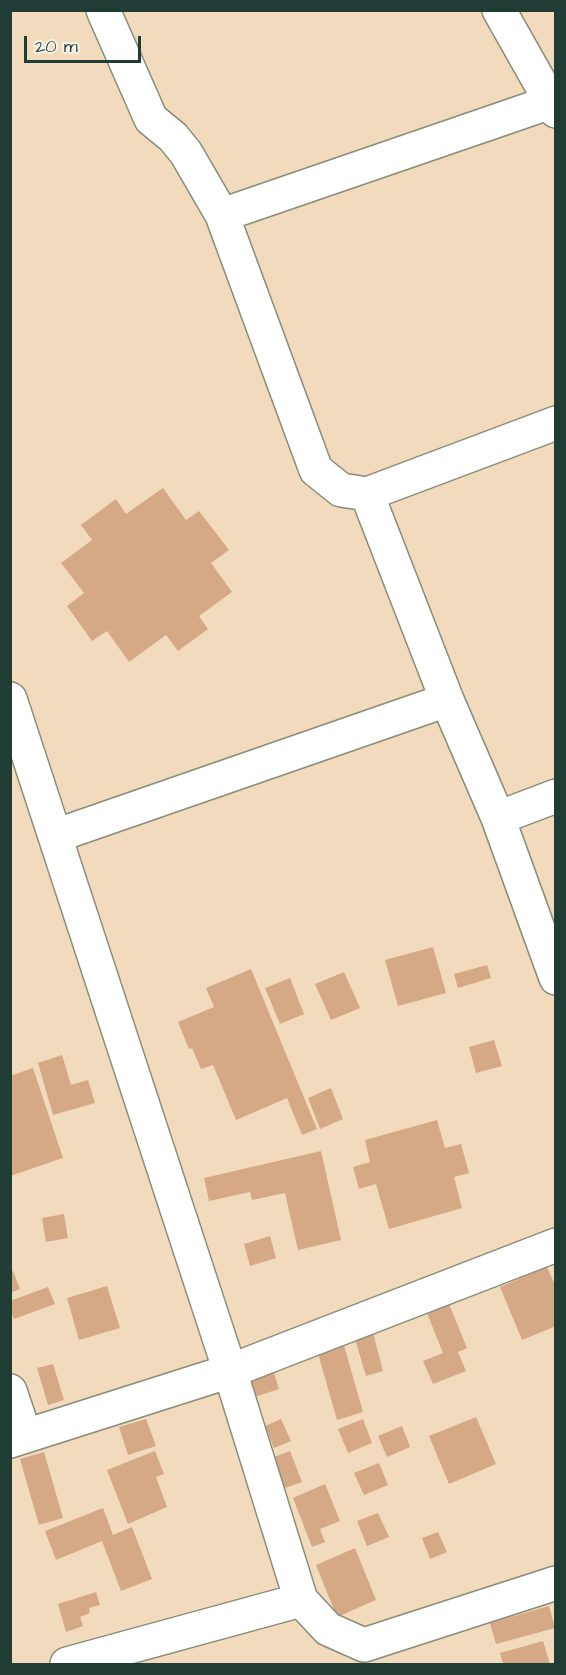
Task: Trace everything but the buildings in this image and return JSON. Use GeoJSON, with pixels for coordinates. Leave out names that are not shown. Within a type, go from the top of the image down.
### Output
{"type":"FeatureCollection","features":[{"type":"Feature","properties":{"kind":"street"},"geometry":{"type":"LineString","coordinates":[[103,10],[151,119],[186,153],[222,215],[316,470],[341,490],[367,494],[555,423]]}},
{"type":"Feature","properties":{"kind":"street"},"geometry":{"type":"LineString","coordinates":[[222,215],[553,106],[499,10]]}},
{"type":"Feature","properties":{"kind":"street"},"geometry":{"type":"LineString","coordinates":[[367,494],[447,700],[498,818],[555,978]]}},
{"type":"Feature","properties":{"kind":"street"},"geometry":{"type":"LineString","coordinates":[[55,836],[447,700]]}},
{"type":"Feature","properties":{"kind":"street"},"geometry":{"type":"LineString","coordinates":[[12,711],[230,1371],[301,1600],[328,1629],[368,1655],[555,1583]]}},
{"type":"Feature","properties":{"kind":"street"},"geometry":{"type":"LineString","coordinates":[[498,818],[555,796]]}},
{"type":"Feature","properties":{"kind":"street"},"geometry":{"type":"LineString","coordinates":[[10,1391],[18,1438],[230,1371],[555,1245]]}},
{"type":"Feature","properties":{"kind":"street"},"geometry":{"type":"LineString","coordinates":[[67,1665],[301,1600]]}}]}
